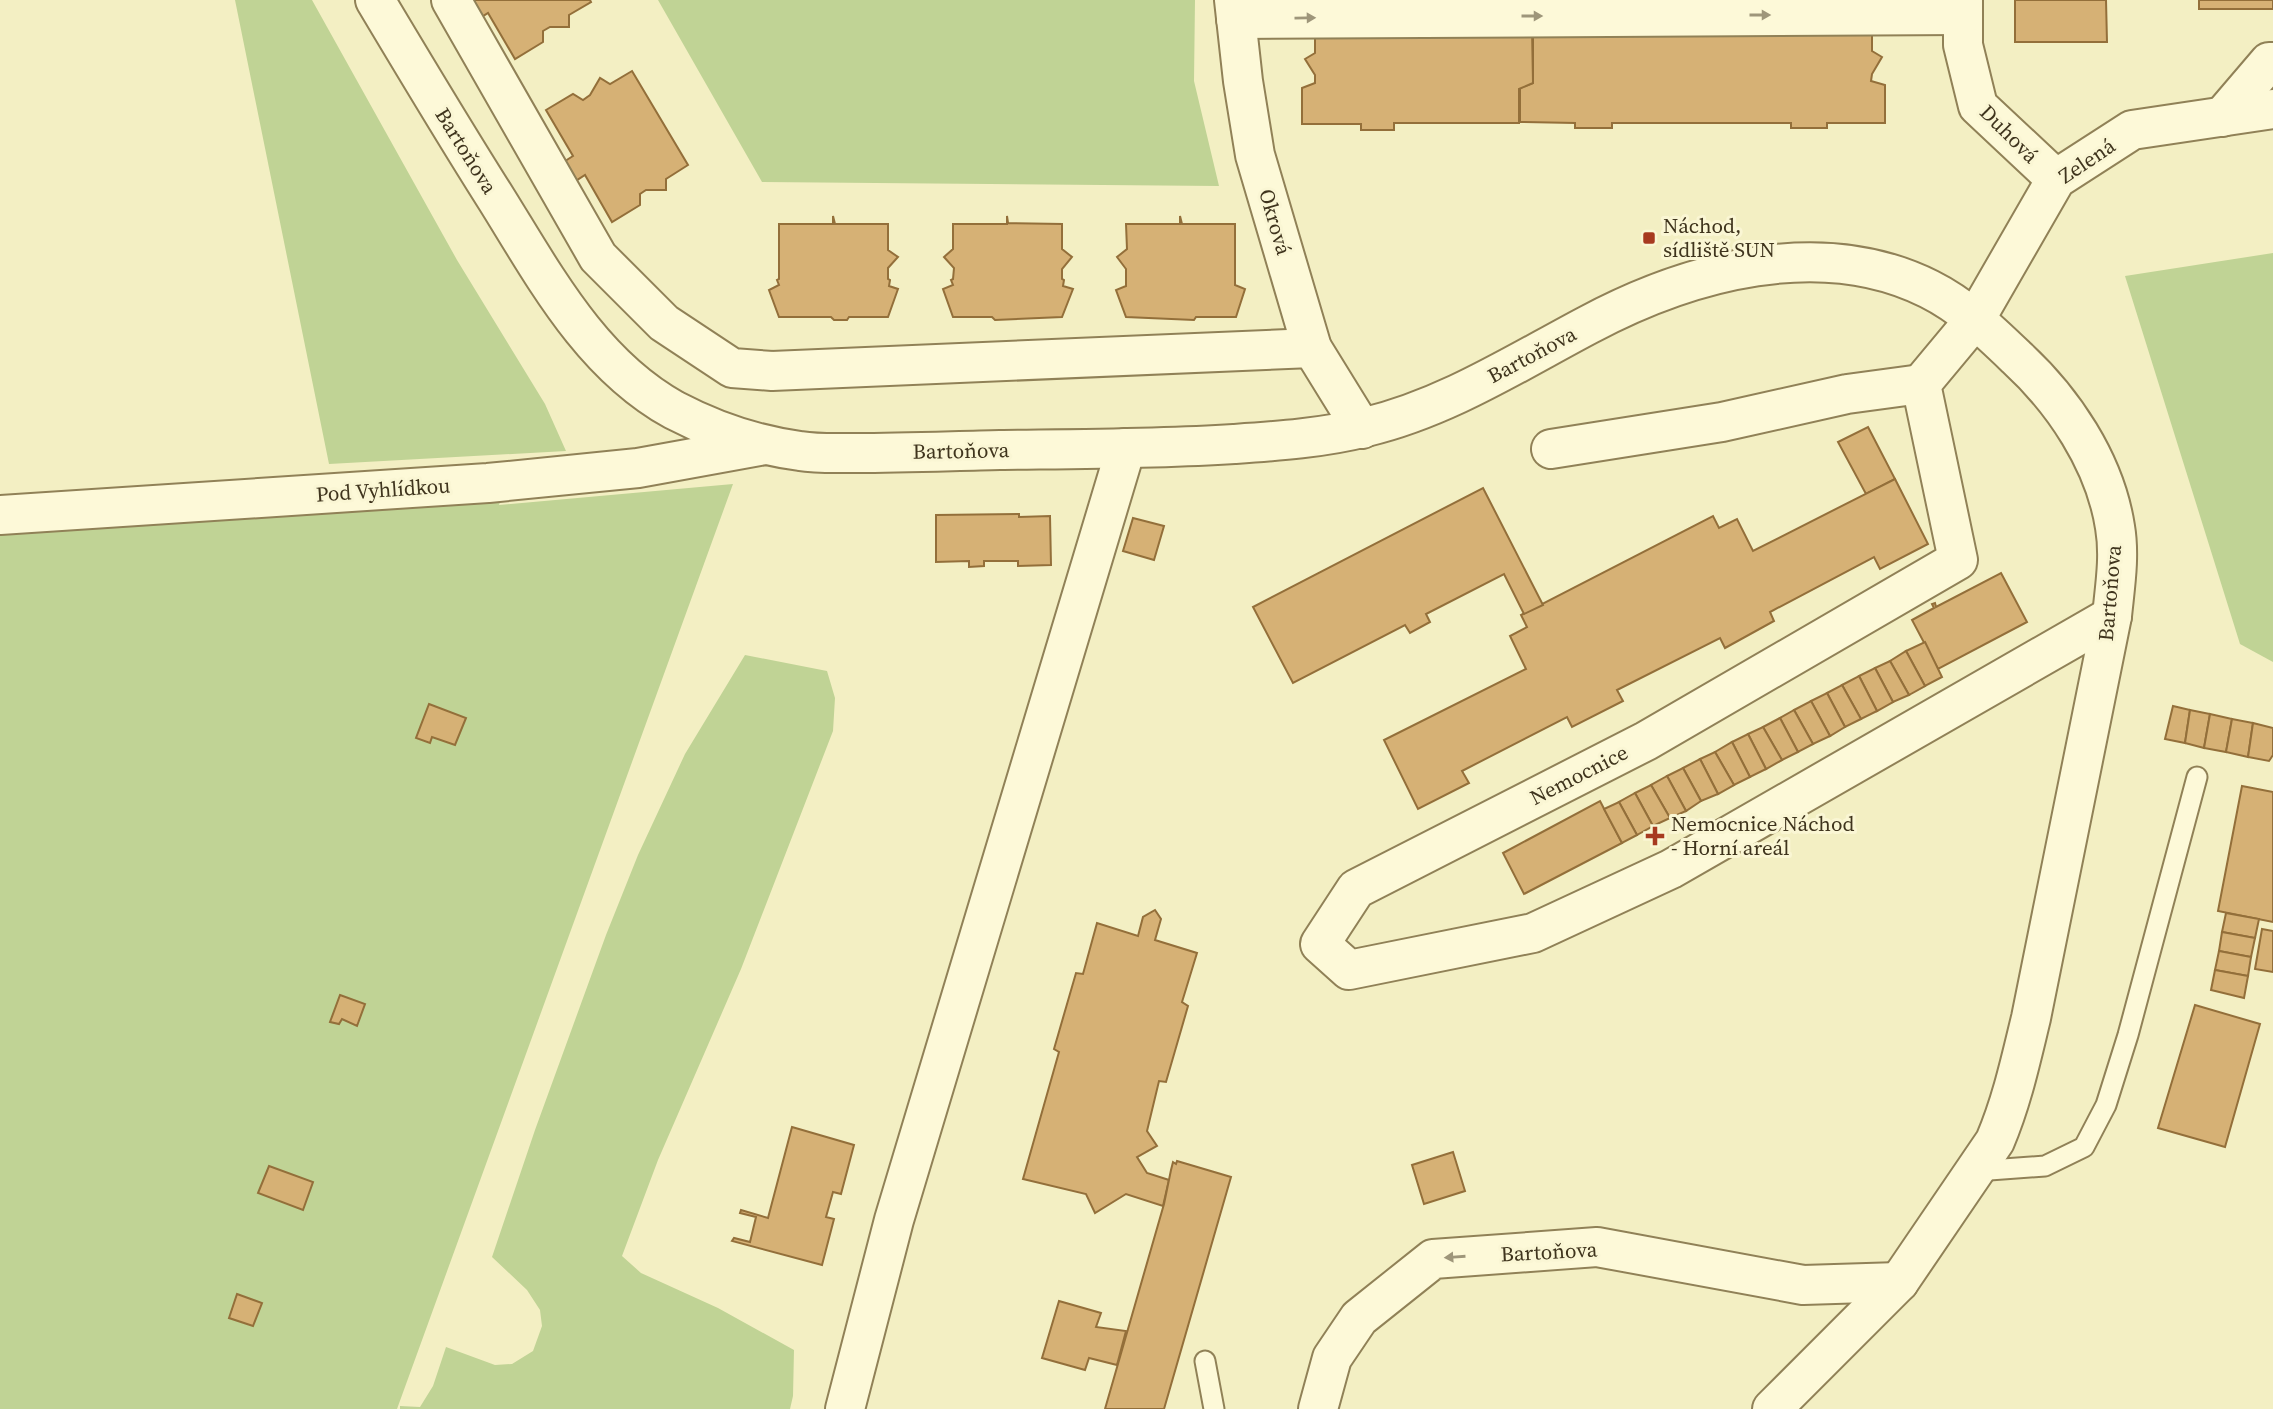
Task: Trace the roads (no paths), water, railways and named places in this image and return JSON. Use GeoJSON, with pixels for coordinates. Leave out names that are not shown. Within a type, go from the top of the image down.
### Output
{"type":"FeatureCollection","features":[{"type":"Feature","properties":{"kind":"street","name":"Bartoňova"},"geometry":{"type":"LineString","coordinates":[[375,0],[550,288],[585,333],[614,364],[652,396],[729,435],[765,445],[809,452],[861,453],[1126,448],[1272,442],[1362,429],[1395,420],[1446,400],[1618,309],[1665,290],[1746,269],[1831,261],[1911,281],[1932,290],[1976,318],[2040,379],[2074,427],[2100,474],[2116,528],[2117,551],[2112,615],[2019,1069],[1996,1141],[1899,1282],[1772,1409]]}},
{"type":"Feature","properties":{"kind":"street"},"geometry":{"type":"LineString","coordinates":[[451,0],[598,257],[664,323],[732,368],[772,371],[1312,348]]}},
{"type":"Feature","properties":{"kind":"street"},"geometry":{"type":"LineString","coordinates":[[1235,9],[1963,7]]}},
{"type":"Feature","properties":{"kind":"street","name":"Duhová"},"geometry":{"type":"LineString","coordinates":[[1963,7],[1964,45],[1978,106],[2056,180]]}},
{"type":"Feature","properties":{"kind":"street","name":"Okrová"},"geometry":{"type":"LineString","coordinates":[[1235,9],[1255,155],[1312,348],[1362,429]]}},
{"type":"Feature","properties":{"kind":"street"},"geometry":{"type":"LineString","coordinates":[[2222,117],[2269,62],[2273,62]]}},
{"type":"Feature","properties":{"kind":"street","name":"Zelená"},"geometry":{"type":"LineString","coordinates":[[1921,384],[1976,318],[2056,180],[2132,130],[2273,109]]}},
{"type":"Feature","properties":{"kind":"street"},"geometry":{"type":"LineString","coordinates":[[1551,449],[1722,422],[1847,394],[1921,384]]}},
{"type":"Feature","properties":{"kind":"street","name":"Nemocnice"},"geometry":{"type":"LineString","coordinates":[[1921,384],[1958,560],[1646,741],[1356,889],[1320,944],[1349,970],[1533,933],[1671,869],[2112,615]]}},
{"type":"Feature","properties":{"kind":"street","name":"Pod Vyhlídkou"},"geometry":{"type":"LineString","coordinates":[[0,515],[488,483],[638,468],[765,445]]}},
{"type":"Feature","properties":{"kind":"street"},"geometry":{"type":"LineString","coordinates":[[845,1409],[894,1220],[1126,448]]}},
{"type":"Feature","properties":{"kind":"street","name":"Bartoňova"},"geometry":{"type":"LineString","coordinates":[[1318,1409],[1332,1359],[1359,1318],[1433,1259],[1597,1247],[1803,1285],[1899,1282]]}},
{"type":"Feature","properties":{"kind":"lane"},"geometry":{"type":"LineString","coordinates":[[1976,1171],[2046,1166],[2084,1147],[2106,1105],[2129,1035],[2197,777]]}},
{"type":"Feature","properties":{"kind":"lane"},"geometry":{"type":"LineString","coordinates":[[1205,1361],[1214,1409]]}},
{"type":"Feature","properties":{"kind":"place","name":"Náchod, sídliště SUN"},"geometry":{"type":"Point","coordinates":[1649,238]}},
{"type":"Feature","properties":{"kind":"place","name":"Nemocnice Náchod - Horní areál"},"geometry":{"type":"Point","coordinates":[1655,836]}}]}
